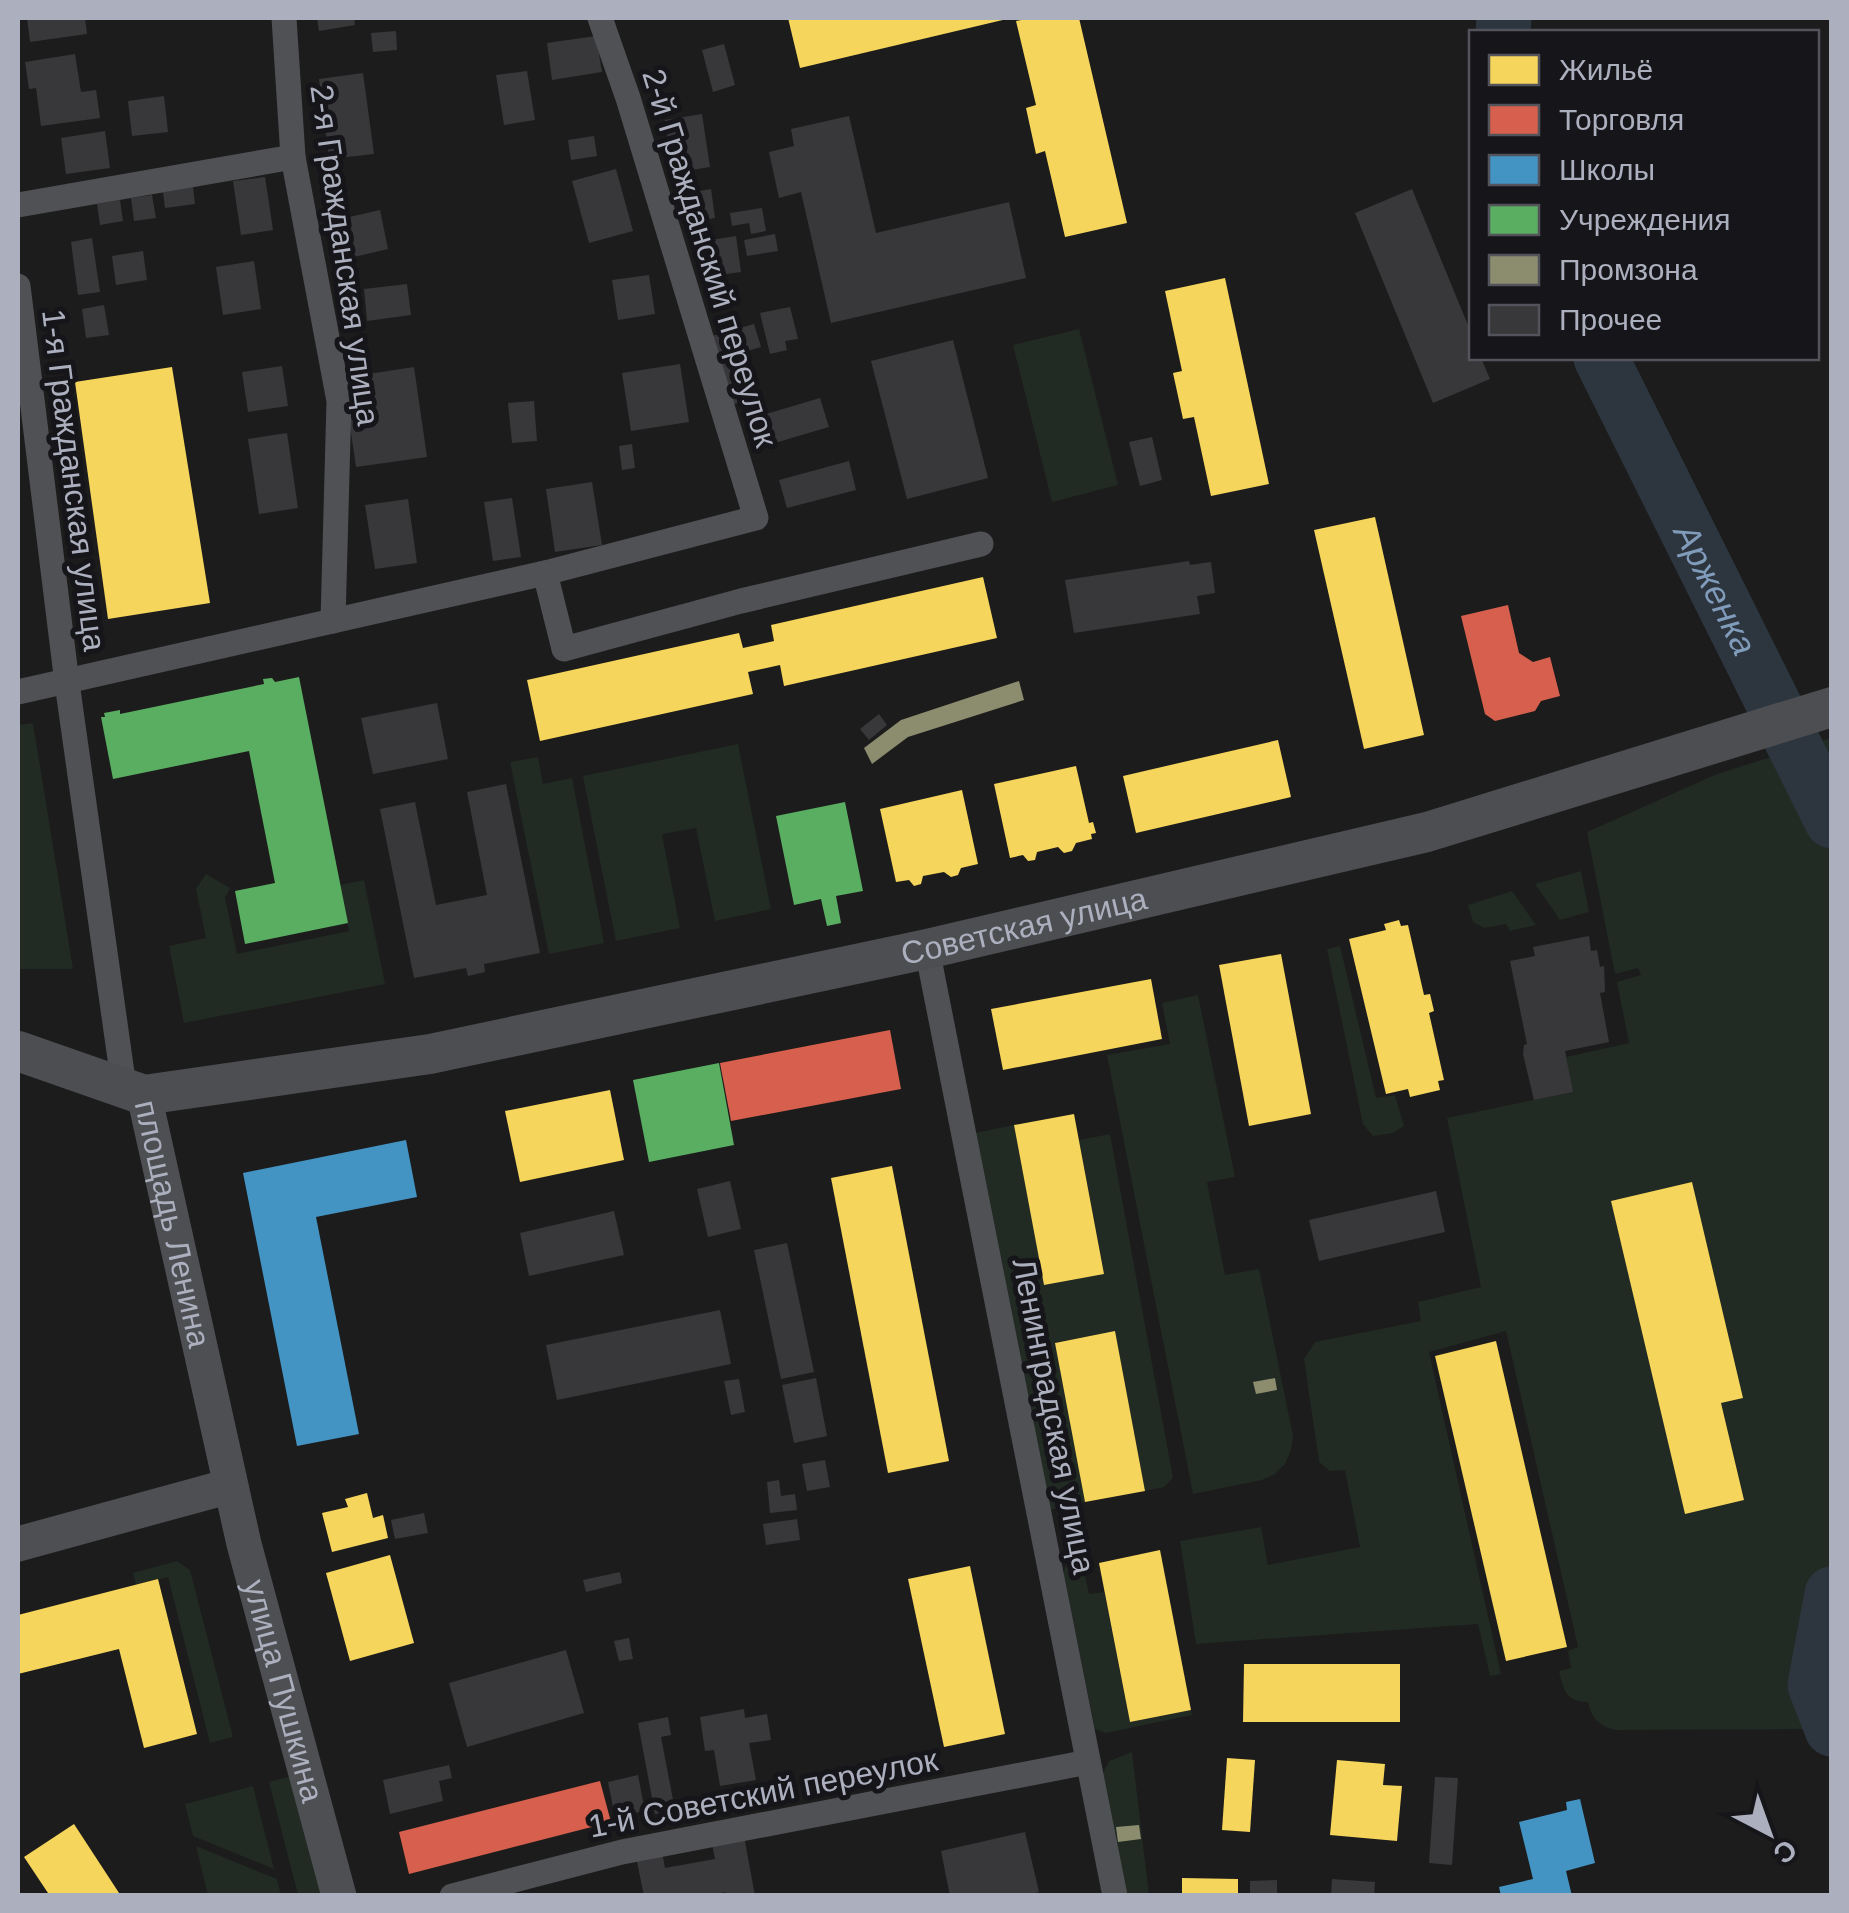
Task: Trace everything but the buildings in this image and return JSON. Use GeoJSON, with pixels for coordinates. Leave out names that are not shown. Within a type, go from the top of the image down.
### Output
{"type":"FeatureCollection","features":[{"type":"Feature","properties":{"kind":"main road","name":"Советская улица"},"geometry":{"type":"LineString","coordinates":[[134,1091],[222,1084],[430,1054],[927,949],[1427,832],[1832,708]]}},
{"type":"Feature","properties":{"kind":"main road","name":"площадь Ленина"},"geometry":{"type":"LineString","coordinates":[[18,1051],[134,1091],[230,1486]]}},
{"type":"Feature","properties":{"kind":"main road","name":"Советская улица"},"geometry":{"type":"LineString","coordinates":[[222,1084],[317,1070]]}},
{"type":"Feature","properties":{"kind":"main road"},"geometry":{"type":"LineString","coordinates":[[18,1544],[230,1486]]}},
{"type":"Feature","properties":{"kind":"main road","name":"улица Пушкина"},"geometry":{"type":"LineString","coordinates":[[230,1486],[340,1896]]}},
{"type":"Feature","properties":{"kind":"street","name":"2-я Гражданская улица"},"geometry":{"type":"LineString","coordinates":[[284,18],[293,157],[339,401],[333,621]]}},
{"type":"Feature","properties":{"kind":"street","name":"2-й Гражданский переулок"},"geometry":{"type":"LineString","coordinates":[[545,574],[756,518],[600,18]]}},
{"type":"Feature","properties":{"kind":"street"},"geometry":{"type":"LineString","coordinates":[[18,205],[293,157]]}},
{"type":"Feature","properties":{"kind":"street","name":"1-я Гражданская улица"},"geometry":{"type":"LineString","coordinates":[[18,286],[66,683],[134,1091]]}},
{"type":"Feature","properties":{"kind":"street"},"geometry":{"type":"LineString","coordinates":[[18,692],[545,574],[564,649],[741,601],[981,544]]}},
{"type":"Feature","properties":{"kind":"street","name":"Ленинградская улица"},"geometry":{"type":"LineString","coordinates":[[927,949],[1115,1896]]}},
{"type":"Feature","properties":{"kind":"street","name":"1-й Советский переулок"},"geometry":{"type":"LineString","coordinates":[[452,1896],[622,1852],[1088,1762]]}},
{"type":"Feature","properties":{"kind":"shaded area"},"geometry":{"type":"Polygon","coordinates":[[[1079,329],[1118,485],[1052,502],[1013,345],[1079,329]]]}},
{"type":"Feature","properties":{"kind":"shaded area"},"geometry":{"type":"Polygon","coordinates":[[[33,723],[73,969],[18,969],[18,725],[33,723]]]}},
{"type":"Feature","properties":{"kind":"shaded area"},"geometry":{"type":"Polygon","coordinates":[[[1831,738],[1831,1729],[1615,1730],[1597,1720],[1588,1702],[1567,1694],[1559,1671],[1571,1668],[1568,1651],[1578,1647],[1506,1331],[1429,1352],[1501,1674],[1490,1676],[1478,1624],[1196,1644],[1180,1541],[1261,1527],[1268,1565],[1360,1547],[1345,1470],[1330,1471],[1319,1462],[1304,1359],[1315,1342],[1421,1321],[1418,1302],[1481,1287],[1447,1118],[1572,1092],[1566,1057],[1629,1043],[1617,982],[1641,975],[1638,968],[1615,974],[1587,832],[1717,774],[1831,738]]]}},
{"type":"Feature","properties":{"kind":"shaded area"},"geometry":{"type":"Polygon","coordinates":[[[738,744],[771,909],[715,921],[696,828],[662,834],[680,928],[616,941],[583,776],[738,744]]]}},
{"type":"Feature","properties":{"kind":"shaded area"},"geometry":{"type":"Polygon","coordinates":[[[538,757],[543,784],[572,778],[604,943],[549,954],[510,762],[538,757]]]}},
{"type":"Feature","properties":{"kind":"shaded area"},"geometry":{"type":"Polygon","coordinates":[[[1581,871],[1589,912],[1560,920],[1535,884],[1581,871]]]}},
{"type":"Feature","properties":{"kind":"shaded area"},"geometry":{"type":"Polygon","coordinates":[[[206,874],[230,888],[225,898],[237,954],[349,931],[340,885],[364,880],[385,984],[184,1023],[169,946],[206,938],[196,889],[206,874]]]}},
{"type":"Feature","properties":{"kind":"shaded area"},"geometry":{"type":"Polygon","coordinates":[[[1512,891],[1536,925],[1510,931],[1506,924],[1484,928],[1473,922],[1468,905],[1512,891]]]}},
{"type":"Feature","properties":{"kind":"shaded area"},"geometry":{"type":"Polygon","coordinates":[[[1340,946],[1376,1098],[1395,1095],[1404,1126],[1393,1133],[1373,1136],[1363,1124],[1327,949],[1340,946]]]}},
{"type":"Feature","properties":{"kind":"shaded area"},"geometry":{"type":"Polygon","coordinates":[[[1198,995],[1235,1177],[1207,1182],[1225,1275],[1259,1269],[1293,1436],[1285,1464],[1275,1474],[1193,1494],[1107,1055],[1170,1044],[1162,1003],[1198,995]]]}},
{"type":"Feature","properties":{"kind":"shaded area"},"geometry":{"type":"Polygon","coordinates":[[[1014,1125],[1045,1285],[1104,1273],[1079,1140],[1110,1134],[1173,1478],[1164,1487],[1145,1491],[1115,1332],[1056,1342],[1085,1502],[1050,1510],[975,1133],[1014,1125]]]}},
{"type":"Feature","properties":{"kind":"shaded area"},"geometry":{"type":"Polygon","coordinates":[[[1081,1558],[1089,1594],[1104,1592],[1130,1722],[1191,1710],[1192,1715],[1106,1733],[1095,1729],[1063,1574],[1067,1562],[1081,1558]]]}},
{"type":"Feature","properties":{"kind":"shaded area"},"geometry":{"type":"Polygon","coordinates":[[[177,1561],[190,1570],[233,1737],[210,1743],[168,1577],[136,1585],[133,1573],[177,1561]]]}},
{"type":"Feature","properties":{"kind":"shaded area"},"geometry":{"type":"Polygon","coordinates":[[[1132,1752],[1149,1895],[1124,1895],[1102,1775],[1109,1761],[1132,1752]]]}},
{"type":"Feature","properties":{"kind":"shaded area"},"geometry":{"type":"Polygon","coordinates":[[[292,1776],[322,1895],[298,1895],[269,1782],[292,1776]]]}},
{"type":"Feature","properties":{"kind":"shaded area"},"geometry":{"type":"Polygon","coordinates":[[[253,1786],[274,1869],[193,1836],[185,1804],[253,1786]]]}},
{"type":"Feature","properties":{"kind":"shaded area"},"geometry":{"type":"Polygon","coordinates":[[[196,1846],[277,1879],[281,1895],[208,1895],[196,1846]]]}},
{"type":"Feature","properties":{"kind":"waterway","name":"Арженка"},"geometry":{"type":"LineString","coordinates":[[1503,30],[1504,18]]}},
{"type":"Feature","properties":{"kind":"waterway","name":"Арженка"},"geometry":{"type":"LineString","coordinates":[[1602,360],[1832,821]]}},
{"type":"Feature","properties":{"kind":"waterway","name":"Арженка"},"geometry":{"type":"LineString","coordinates":[[1832,1594],[1815,1685],[1832,1729]]}}]}
